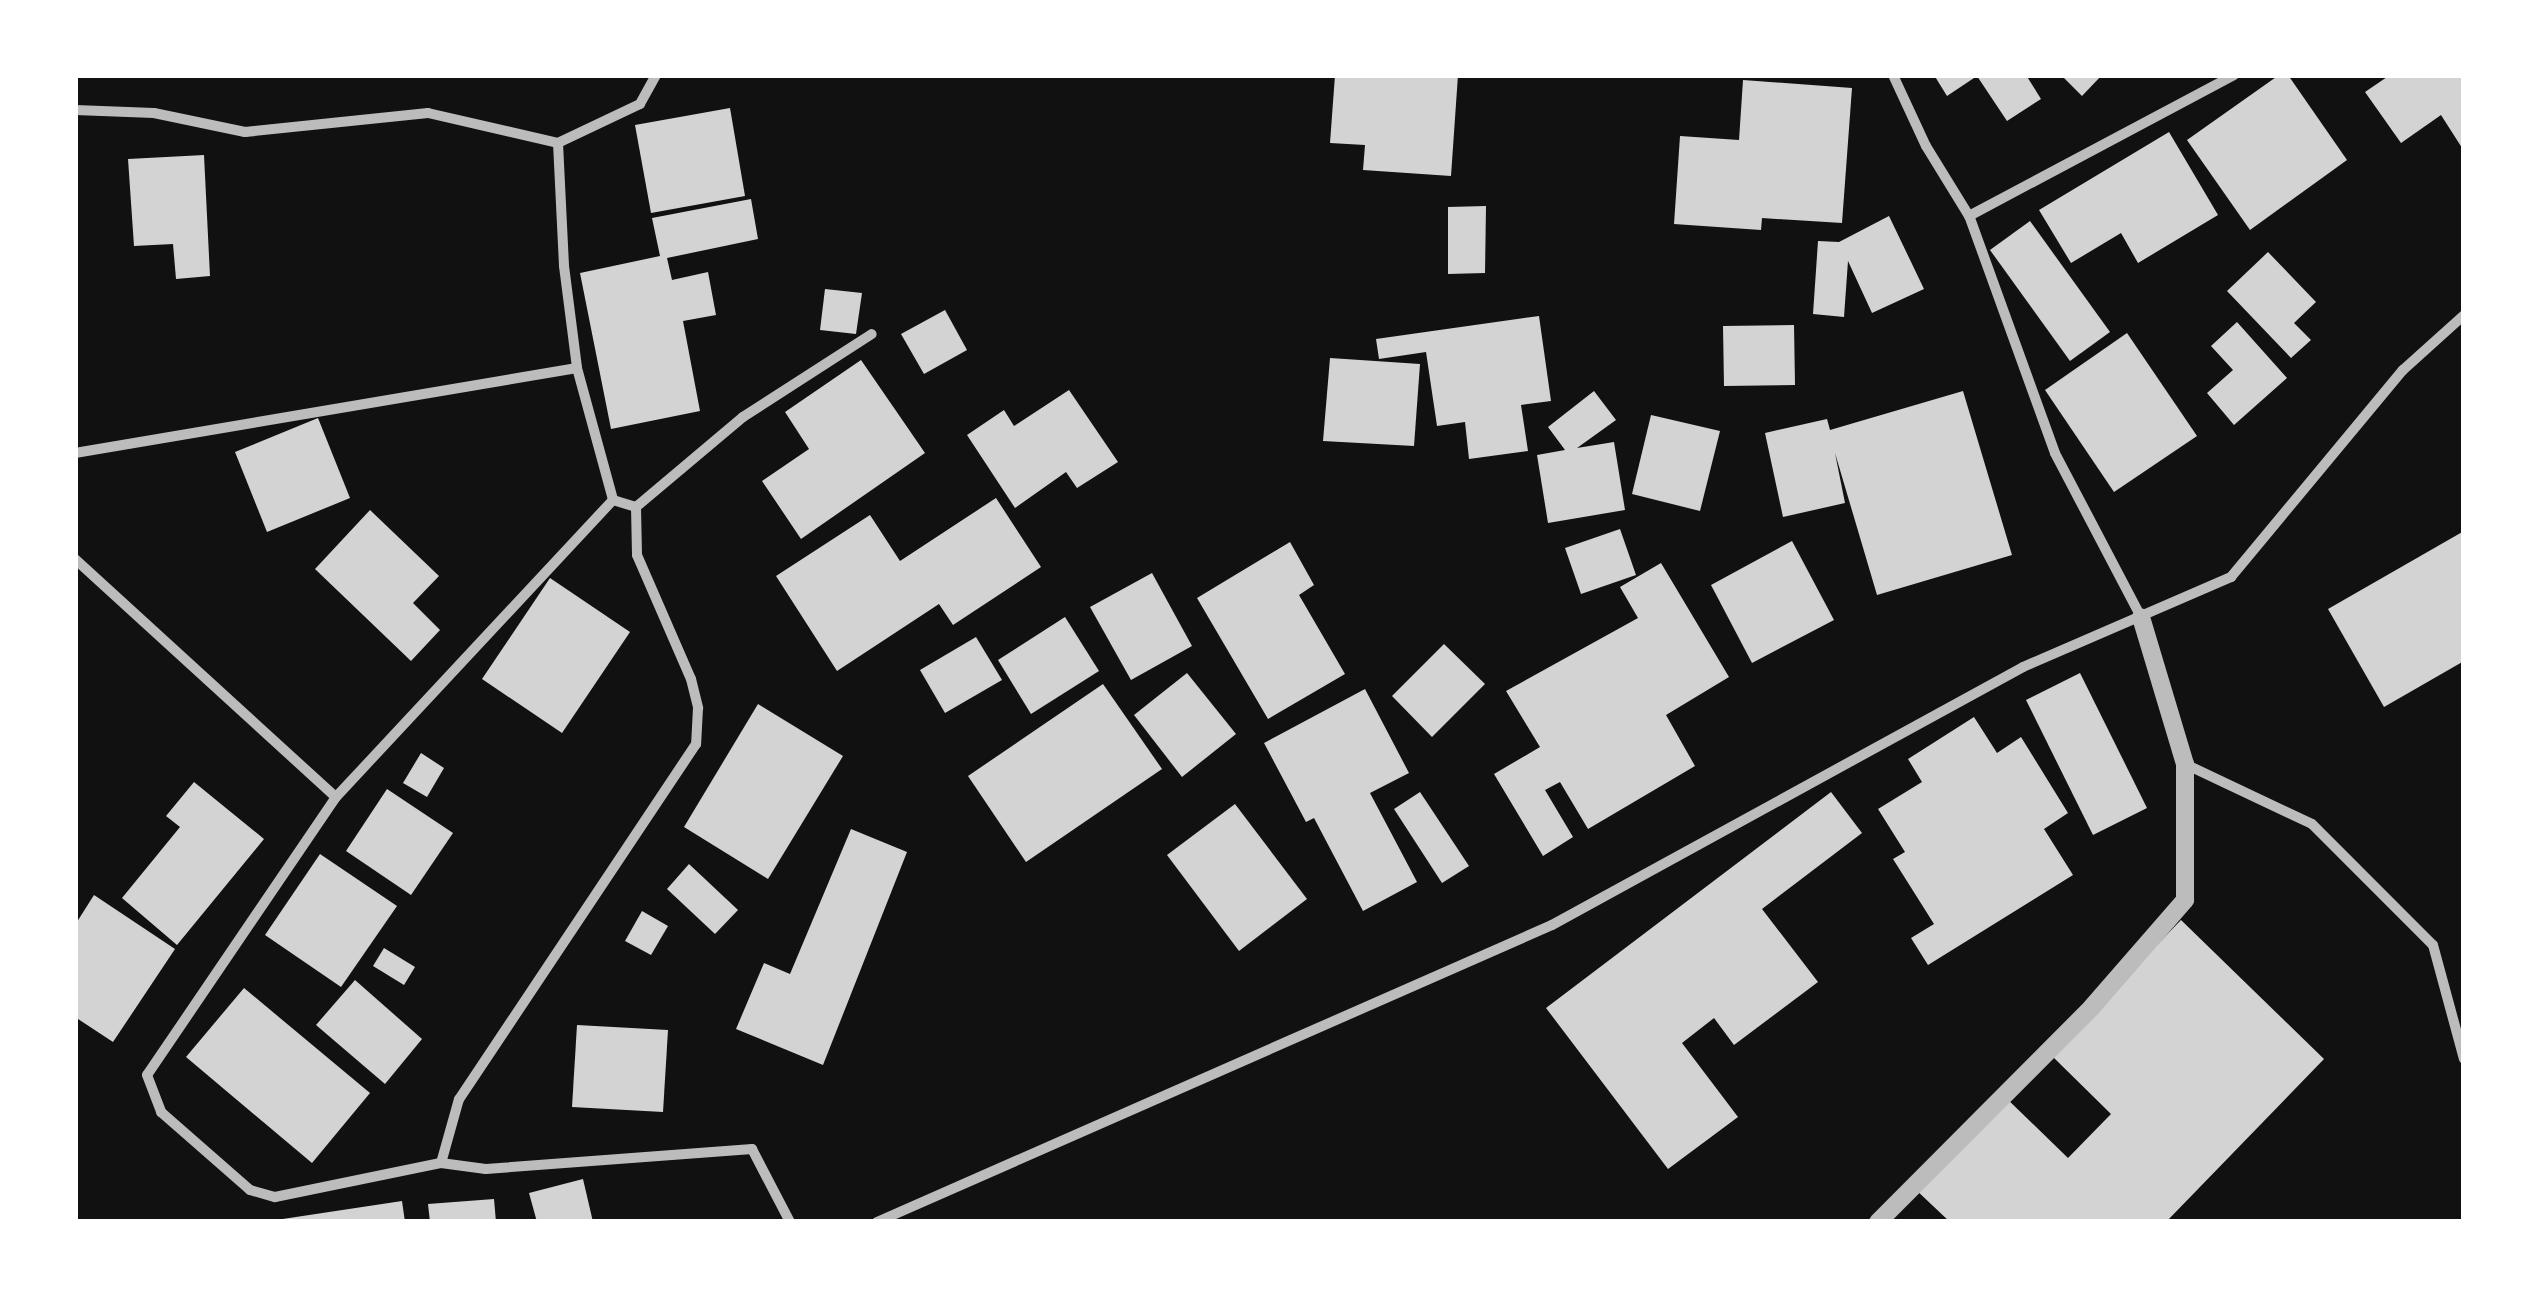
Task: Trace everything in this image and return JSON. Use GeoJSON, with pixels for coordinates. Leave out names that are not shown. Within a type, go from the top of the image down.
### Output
{"type":"FeatureCollection","features":[{"type":"Feature","properties":{"kind":"street"},"geometry":{"type":"LineString","coordinates":[[75,110],[154,114],[245,132],[428,113],[558,143],[640,104],[656,75]]}},
{"type":"Feature","properties":{"kind":"street"},"geometry":{"type":"LineString","coordinates":[[1878,1222],[2092,1007],[2185,900],[2185,764],[2141,617],[2055,454],[1970,216],[1926,146],[1893,75]]}},
{"type":"Feature","properties":{"kind":"street"},"geometry":{"type":"LineString","coordinates":[[1970,216],[2234,75]]}},
{"type":"Feature","properties":{"kind":"street"},"geometry":{"type":"LineString","coordinates":[[558,143],[577,368],[613,500]]}},
{"type":"Feature","properties":{"kind":"street"},"geometry":{"type":"LineString","coordinates":[[877,1222],[1552,925],[1935,713],[2231,576],[2403,370],[2464,315]]}},
{"type":"Feature","properties":{"kind":"street"},"geometry":{"type":"LineString","coordinates":[[636,507],[742,417],[872,334]]}},
{"type":"Feature","properties":{"kind":"street"},"geometry":{"type":"LineString","coordinates":[[75,453],[577,368]]}},
{"type":"Feature","properties":{"kind":"street"},"geometry":{"type":"LineString","coordinates":[[613,500],[636,507]]}},
{"type":"Feature","properties":{"kind":"street"},"geometry":{"type":"LineString","coordinates":[[613,500],[336,796],[147,1074],[161,1112],[250,1190],[275,1197],[441,1163],[486,1169],[752,1149],[790,1222]]}},
{"type":"Feature","properties":{"kind":"street"},"geometry":{"type":"LineString","coordinates":[[441,1163],[459,1099],[696,744],[698,708],[692,679],[637,555],[636,507]]}},
{"type":"Feature","properties":{"kind":"street"},"geometry":{"type":"LineString","coordinates":[[75,559],[336,796]]}},
{"type":"Feature","properties":{"kind":"street"},"geometry":{"type":"LineString","coordinates":[[2185,764],[2312,824],[2433,946],[2464,1059]]}},
{"type":"Feature","properties":{"kind":"building"},"geometry":{"type":"Polygon","coordinates":[[[1335,75],[1458,75],[1451,176],[1363,170],[1365,145],[1330,143],[1335,75]]]}},
{"type":"Feature","properties":{"kind":"building"},"geometry":{"type":"Polygon","coordinates":[[[1934,75],[2026,75],[2041,99],[2007,121],[1977,76],[1947,96],[1934,75]]]}},
{"type":"Feature","properties":{"kind":"building"},"geometry":{"type":"Polygon","coordinates":[[[2061,75],[2102,75],[2082,96],[2061,75]]]}},
{"type":"Feature","properties":{"kind":"building"},"geometry":{"type":"Polygon","coordinates":[[[2279,75],[2288,75],[2347,160],[2250,230],[2187,140],[2279,75]]]}},
{"type":"Feature","properties":{"kind":"building"},"geometry":{"type":"Polygon","coordinates":[[[2390,75],[2464,75],[2464,151],[2441,115],[2401,143],[2365,92],[2390,75]]]}},
{"type":"Feature","properties":{"kind":"building"},"geometry":{"type":"Polygon","coordinates":[[[1743,80],[1852,88],[1842,223],[1762,218],[1761,230],[1674,224],[1680,136],[1739,140],[1743,80]]]}},
{"type":"Feature","properties":{"kind":"building"},"geometry":{"type":"Polygon","coordinates":[[[730,108],[745,196],[651,213],[635,125],[730,108]]]}},
{"type":"Feature","properties":{"kind":"building"},"geometry":{"type":"Polygon","coordinates":[[[2169,132],[2218,215],[2138,263],[2121,233],[2071,263],[2039,210],[2169,132]]]}},
{"type":"Feature","properties":{"kind":"building"},"geometry":{"type":"Polygon","coordinates":[[[204,155],[210,276],[176,279],[173,244],[134,246],[128,159],[204,155]]]}},
{"type":"Feature","properties":{"kind":"building"},"geometry":{"type":"Polygon","coordinates":[[[751,199],[758,239],[667,258],[672,280],[708,272],[716,315],[683,321],[700,411],[611,429],[580,273],[660,256],[652,218],[751,199]]]}},
{"type":"Feature","properties":{"kind":"building"},"geometry":{"type":"Polygon","coordinates":[[[1486,206],[1485,273],[1448,274],[1448,207],[1486,206]]]}},
{"type":"Feature","properties":{"kind":"building"},"geometry":{"type":"Polygon","coordinates":[[[1889,216],[1924,289],[1872,313],[1848,261],[1844,317],[1813,314],[1818,241],[1839,242],[1889,216]]]}},
{"type":"Feature","properties":{"kind":"building"},"geometry":{"type":"Polygon","coordinates":[[[2030,221],[2110,332],[2070,361],[1990,250],[2030,221]]]}},
{"type":"Feature","properties":{"kind":"building"},"geometry":{"type":"Polygon","coordinates":[[[2268,252],[2316,302],[2294,323],[2311,340],[2291,358],[2227,291],[2268,252]]]}},
{"type":"Feature","properties":{"kind":"building"},"geometry":{"type":"Polygon","coordinates":[[[825,289],[862,293],[856,334],[820,330],[825,289]]]}},
{"type":"Feature","properties":{"kind":"building"},"geometry":{"type":"Polygon","coordinates":[[[945,310],[967,350],[924,374],[901,334],[945,310]]]}},
{"type":"Feature","properties":{"kind":"building"},"geometry":{"type":"Polygon","coordinates":[[[1539,316],[1551,401],[1521,405],[1528,451],[1469,459],[1465,422],[1437,426],[1426,352],[1379,359],[1376,339],[1539,316]]]}},
{"type":"Feature","properties":{"kind":"building"},"geometry":{"type":"Polygon","coordinates":[[[2237,322],[2287,378],[2234,425],[2207,393],[2233,370],[2211,346],[2237,322]]]}},
{"type":"Feature","properties":{"kind":"building"},"geometry":{"type":"Polygon","coordinates":[[[1794,325],[1795,385],[1724,386],[1723,326],[1794,325]]]}},
{"type":"Feature","properties":{"kind":"building"},"geometry":{"type":"Polygon","coordinates":[[[2127,333],[2197,436],[2114,492],[2045,390],[2127,333]]]}},
{"type":"Feature","properties":{"kind":"building"},"geometry":{"type":"Polygon","coordinates":[[[1330,358],[1420,364],[1414,446],[1323,441],[1330,358]]]}},
{"type":"Feature","properties":{"kind":"building"},"geometry":{"type":"Polygon","coordinates":[[[861,360],[925,453],[801,539],[762,481],[809,449],[785,412],[861,360]]]}},
{"type":"Feature","properties":{"kind":"building"},"geometry":{"type":"Polygon","coordinates":[[[1069,390],[1118,462],[1077,488],[1066,472],[1015,508],[967,435],[1004,410],[1014,426],[1069,390]]]}},
{"type":"Feature","properties":{"kind":"building"},"geometry":{"type":"Polygon","coordinates":[[[1594,391],[1616,420],[1577,448],[1614,442],[1625,510],[1548,523],[1537,455],[1565,450],[1548,427],[1594,391]]]}},
{"type":"Feature","properties":{"kind":"building"},"geometry":{"type":"Polygon","coordinates":[[[1963,391],[2012,555],[1877,595],[1835,453],[1845,503],[1783,517],[1765,433],[1827,419],[1830,430],[1963,391]]]}},
{"type":"Feature","properties":{"kind":"building"},"geometry":{"type":"Polygon","coordinates":[[[1651,415],[1720,431],[1700,511],[1632,494],[1651,415]]]}},
{"type":"Feature","properties":{"kind":"building"},"geometry":{"type":"Polygon","coordinates":[[[318,418],[350,498],[267,532],[235,452],[318,418]]]}},
{"type":"Feature","properties":{"kind":"building"},"geometry":{"type":"Polygon","coordinates":[[[996,498],[1041,567],[953,625],[939,604],[837,671],[776,576],[870,515],[900,561],[996,498]]]}},
{"type":"Feature","properties":{"kind":"building"},"geometry":{"type":"Polygon","coordinates":[[[370,510],[439,576],[413,603],[440,630],[411,661],[315,569],[370,510]]]}},
{"type":"Feature","properties":{"kind":"building"},"geometry":{"type":"Polygon","coordinates":[[[1620,529],[1636,575],[1581,594],[1565,548],[1620,529]]]}},
{"type":"Feature","properties":{"kind":"building"},"geometry":{"type":"Polygon","coordinates":[[[2464,531],[2464,661],[2384,707],[2328,609],[2464,531]]]}},
{"type":"Feature","properties":{"kind":"building"},"geometry":{"type":"Polygon","coordinates":[[[1792,541],[1834,620],[1752,663],[1711,585],[1792,541]]]}},
{"type":"Feature","properties":{"kind":"building"},"geometry":{"type":"Polygon","coordinates":[[[1290,542],[1314,585],[1299,595],[1345,674],[1268,719],[1197,598],[1290,542]]]}},
{"type":"Feature","properties":{"kind":"building"},"geometry":{"type":"Polygon","coordinates":[[[1661,563],[1729,677],[1666,715],[1695,766],[1588,829],[1560,782],[1545,790],[1573,837],[1543,856],[1494,774],[1540,747],[1506,691],[1638,618],[1620,587],[1661,563]]]}},
{"type":"Feature","properties":{"kind":"building"},"geometry":{"type":"Polygon","coordinates":[[[1152,573],[1192,646],[1131,680],[1090,607],[1152,573]]]}},
{"type":"Feature","properties":{"kind":"building"},"geometry":{"type":"Polygon","coordinates":[[[550,578],[630,632],[562,733],[482,679],[550,578]]]}},
{"type":"Feature","properties":{"kind":"building"},"geometry":{"type":"Polygon","coordinates":[[[1065,617],[1099,671],[1031,714],[998,660],[1065,617]]]}},
{"type":"Feature","properties":{"kind":"building"},"geometry":{"type":"Polygon","coordinates":[[[976,637],[1002,680],[945,713],[920,670],[976,637]]]}},
{"type":"Feature","properties":{"kind":"building"},"geometry":{"type":"Polygon","coordinates":[[[1444,644],[1485,684],[1432,737],[1392,696],[1444,644]]]}},
{"type":"Feature","properties":{"kind":"building"},"geometry":{"type":"Polygon","coordinates":[[[1187,673],[1236,734],[1182,777],[1134,715],[1187,673]]]}},
{"type":"Feature","properties":{"kind":"building"},"geometry":{"type":"Polygon","coordinates":[[[2080,673],[2147,808],[2093,835],[2026,700],[2080,673]]]}},
{"type":"Feature","properties":{"kind":"building"},"geometry":{"type":"Polygon","coordinates":[[[1103,684],[1162,769],[1026,862],[968,776],[1103,684]]]}},
{"type":"Feature","properties":{"kind":"building"},"geometry":{"type":"Polygon","coordinates":[[[1365,689],[1409,773],[1370,793],[1417,882],[1363,911],[1314,818],[1306,822],[1264,743],[1365,689]]]}},
{"type":"Feature","properties":{"kind":"building"},"geometry":{"type":"Polygon","coordinates":[[[758,704],[843,756],[768,879],[684,827],[758,704]]]}},
{"type":"Feature","properties":{"kind":"building"},"geometry":{"type":"Polygon","coordinates":[[[1974,717],[1997,753],[2021,737],[2068,813],[2044,829],[2073,875],[1928,965],[1911,938],[1934,924],[1893,859],[1905,852],[1878,809],[1922,782],[1908,759],[1974,717]]]}},
{"type":"Feature","properties":{"kind":"building"},"geometry":{"type":"Polygon","coordinates":[[[421,753],[444,768],[427,797],[403,783],[421,753]]]}},
{"type":"Feature","properties":{"kind":"building"},"geometry":{"type":"Polygon","coordinates":[[[194,782],[264,839],[177,945],[122,898],[180,827],[166,816],[194,782]]]}},
{"type":"Feature","properties":{"kind":"building"},"geometry":{"type":"Polygon","coordinates":[[[387,789],[453,833],[411,895],[346,851],[387,789]]]}},
{"type":"Feature","properties":{"kind":"building"},"geometry":{"type":"Polygon","coordinates":[[[1420,792],[1469,866],[1442,883],[1394,809],[1420,792]]]}},
{"type":"Feature","properties":{"kind":"building"},"geometry":{"type":"Polygon","coordinates":[[[1831,792],[1862,833],[1762,909],[1818,982],[1734,1045],[1714,1018],[1682,1043],[1738,1117],[1668,1169],[1546,1008],[1831,792]]]}},
{"type":"Feature","properties":{"kind":"building"},"geometry":{"type":"Polygon","coordinates":[[[1235,804],[1307,899],[1239,951],[1167,855],[1235,804]]]}},
{"type":"Feature","properties":{"kind":"building"},"geometry":{"type":"Polygon","coordinates":[[[851,829],[907,852],[823,1065],[736,1029],[764,963],[790,974],[851,829]]]}},
{"type":"Feature","properties":{"kind":"building"},"geometry":{"type":"Polygon","coordinates":[[[320,854],[397,906],[341,987],[265,935],[320,854]]]}},
{"type":"Feature","properties":{"kind":"building"},"geometry":{"type":"Polygon","coordinates":[[[689,864],[738,910],[715,934],[667,889],[689,864]]]}},
{"type":"Feature","properties":{"kind":"building"},"geometry":{"type":"Polygon","coordinates":[[[94,895],[175,949],[113,1042],[75,1017],[75,925],[94,895]]]}},
{"type":"Feature","properties":{"kind":"building"},"geometry":{"type":"Polygon","coordinates":[[[642,911],[668,926],[651,955],[625,941],[642,911]]]}},
{"type":"Feature","properties":{"kind":"building"},"geometry":{"type":"Polygon","coordinates":[[[2181,920],[2324,1059],[2166,1222],[1950,1222],[1914,1188],[2003,1095],[2068,1158],[2111,1114],[2051,1055],[2181,920]]]}},
{"type":"Feature","properties":{"kind":"building"},"geometry":{"type":"Polygon","coordinates":[[[384,948],[415,967],[404,985],[373,966],[384,948]]]}},
{"type":"Feature","properties":{"kind":"building"},"geometry":{"type":"Polygon","coordinates":[[[355,980],[422,1039],[385,1084],[316,1025],[355,980]]]}},
{"type":"Feature","properties":{"kind":"building"},"geometry":{"type":"Polygon","coordinates":[[[244,988],[370,1093],[312,1163],[186,1057],[244,988]]]}},
{"type":"Feature","properties":{"kind":"building"},"geometry":{"type":"Polygon","coordinates":[[[577,1025],[668,1030],[663,1112],[572,1107],[577,1025]]]}},
{"type":"Feature","properties":{"kind":"building"},"geometry":{"type":"Polygon","coordinates":[[[583,1179],[593,1222],[537,1222],[529,1193],[583,1179]]]}},
{"type":"Feature","properties":{"kind":"building"},"geometry":{"type":"Polygon","coordinates":[[[494,1199],[496,1222],[430,1222],[428,1204],[494,1199]]]}},
{"type":"Feature","properties":{"kind":"building"},"geometry":{"type":"Polygon","coordinates":[[[402,1201],[405,1222],[276,1220],[402,1201]]]}}]}
